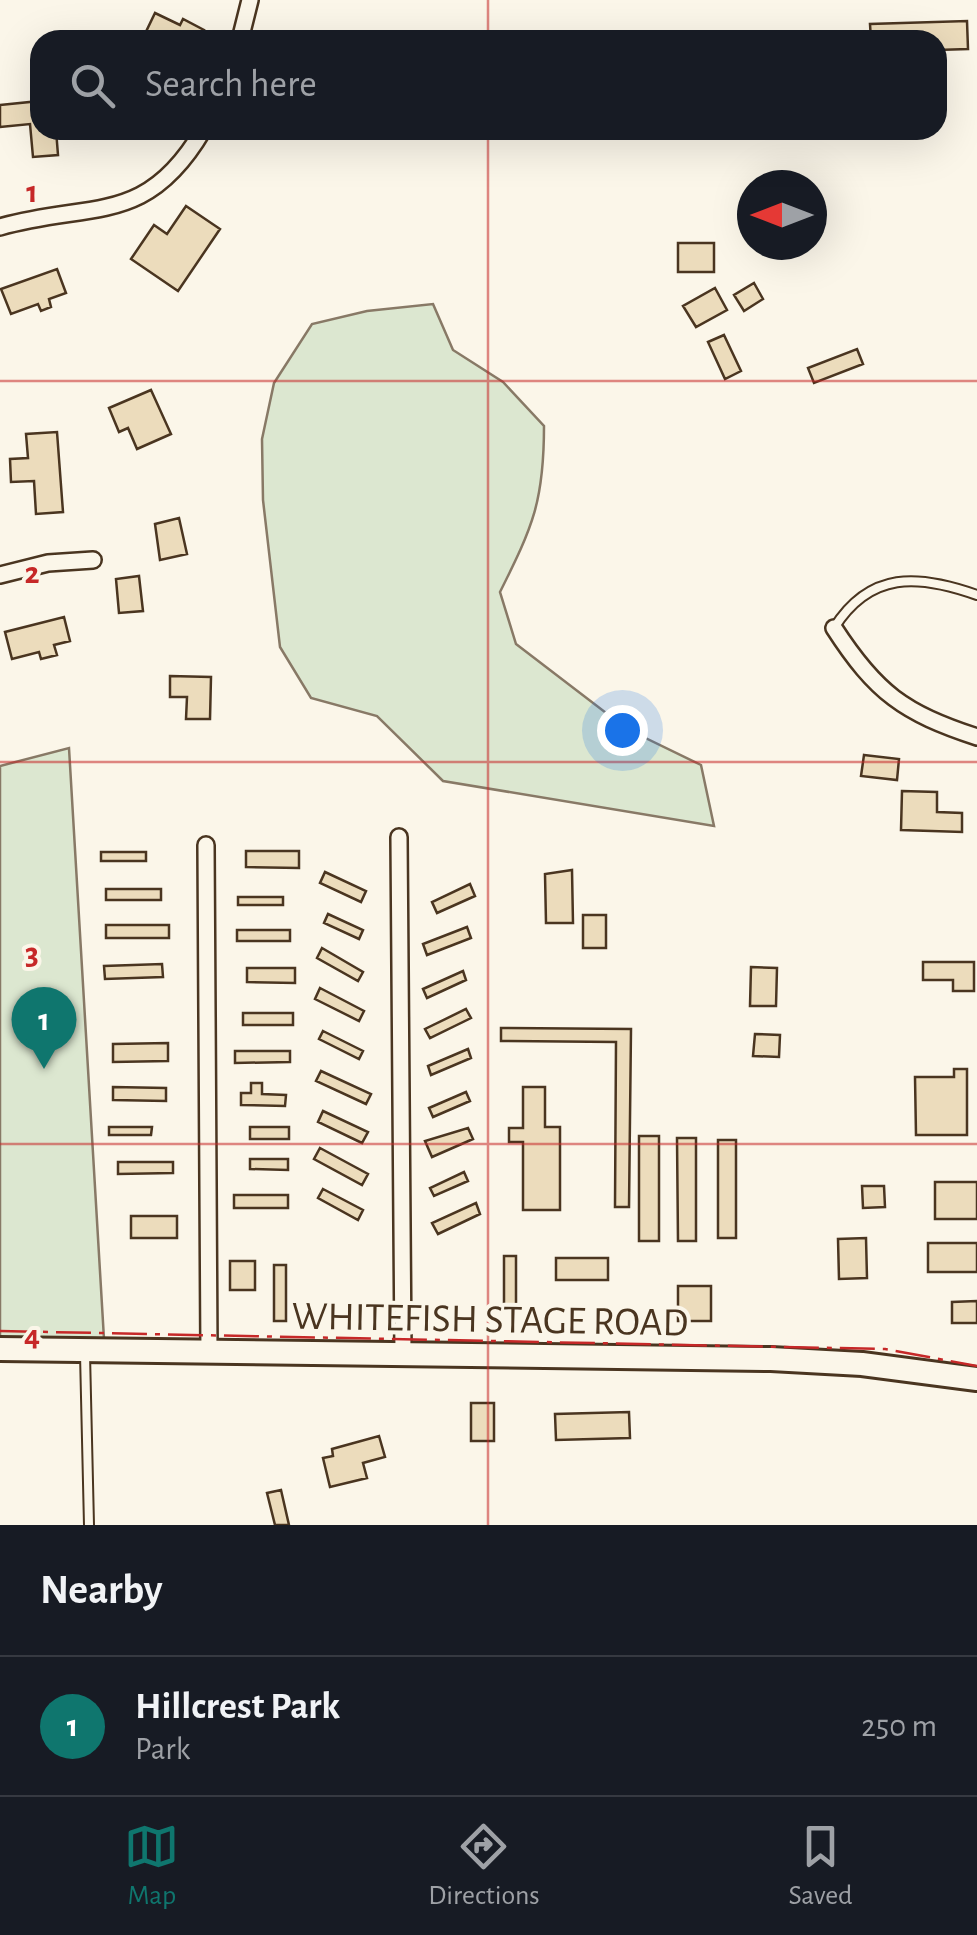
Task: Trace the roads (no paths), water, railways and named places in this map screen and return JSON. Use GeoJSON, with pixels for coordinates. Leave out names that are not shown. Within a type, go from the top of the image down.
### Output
{"type":"FeatureCollection","features":[{"type":"Feature","properties":{"kind":"main road","name":"WHITEFISH STAGE ROAD"},"geometry":{"type":"LineString","coordinates":[[0,1350],[786,1360],[977,1380]]}},
{"type":"Feature","properties":{"kind":"street"},"geometry":{"type":"LineString","coordinates":[[242,30],[250,0]]}},
{"type":"Feature","properties":{"kind":"street"},"geometry":{"type":"LineString","coordinates":[[0,227],[84,212],[150,194],[197,140]]}},
{"type":"Feature","properties":{"kind":"street"},"geometry":{"type":"LineString","coordinates":[[0,575],[48,563],[93,560]]}},
{"type":"Feature","properties":{"kind":"street"},"geometry":{"type":"LineString","coordinates":[[834,628],[865,675],[921,718],[977,737]]}},
{"type":"Feature","properties":{"kind":"street"},"geometry":{"type":"LineString","coordinates":[[398,836],[403,1354]]}},
{"type":"Feature","properties":{"kind":"street"},"geometry":{"type":"LineString","coordinates":[[206,846],[209,1352]]}},
{"type":"Feature","properties":{"kind":"lane"},"geometry":{"type":"LineString","coordinates":[[834,628],[848,606],[866,592],[901,579],[977,595]]}},
{"type":"Feature","properties":{"kind":"lane"},"geometry":{"type":"LineString","coordinates":[[85,1350],[89,1525]]}},
{"type":"Feature","properties":{"kind":"place","name":"Hillcrest Park"},"geometry":{"type":"Point","coordinates":[44,1069]}}]}
